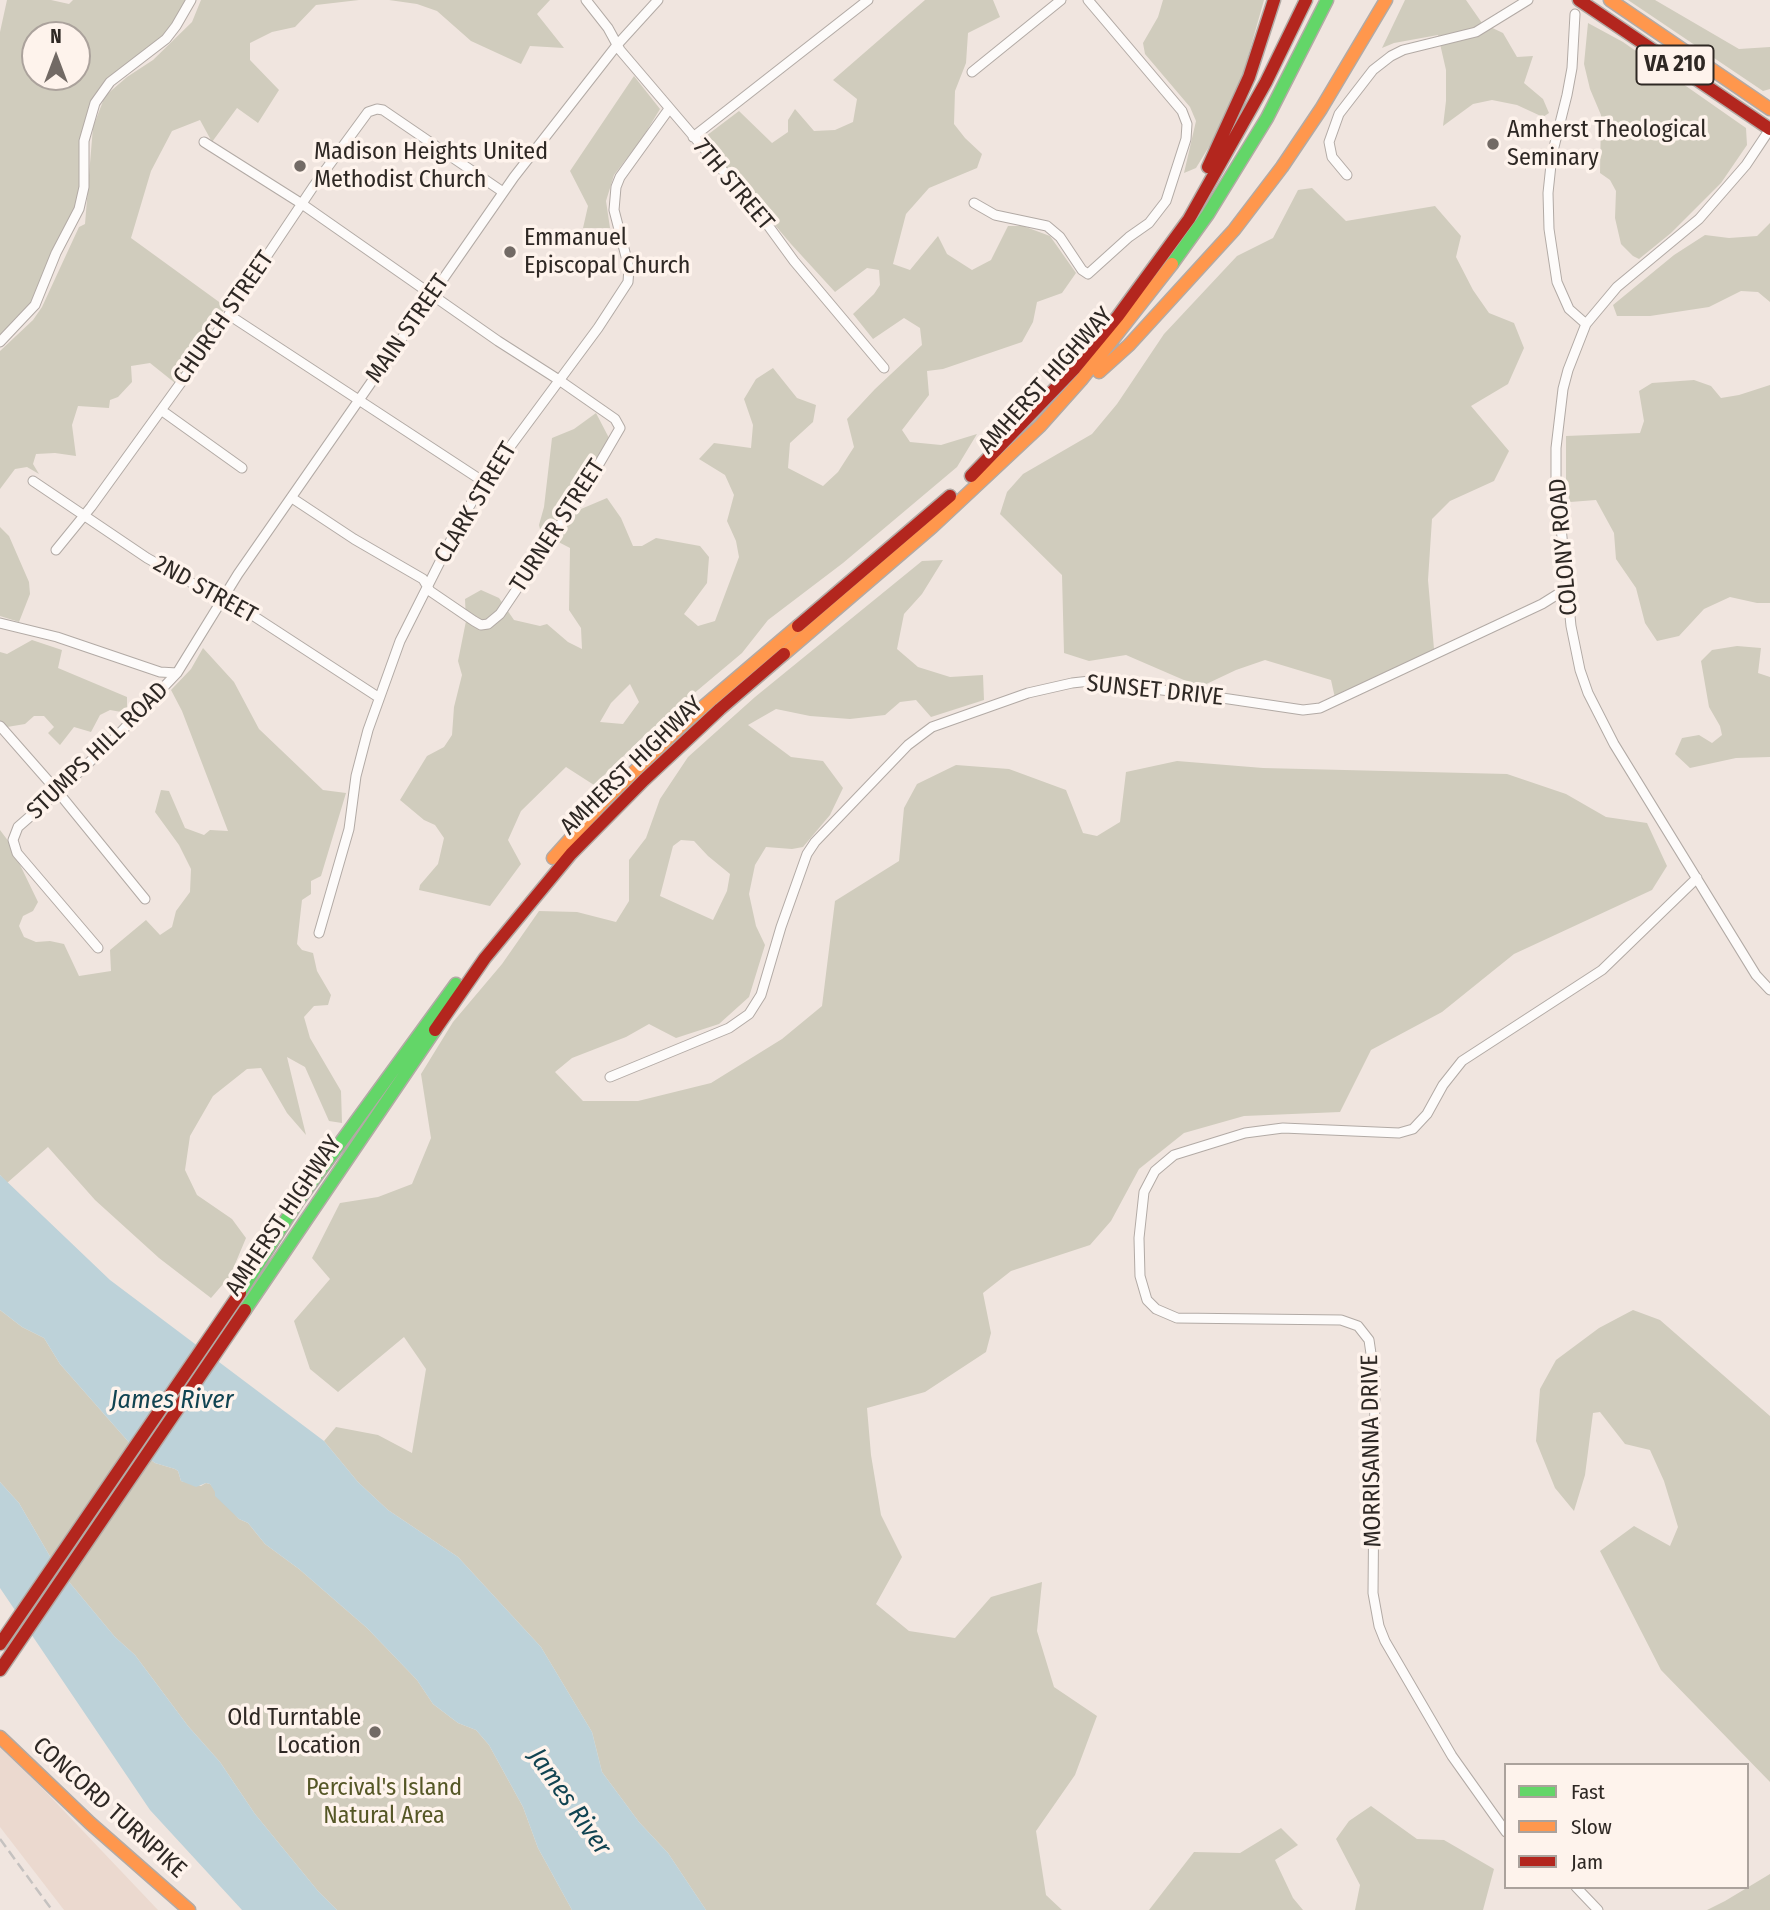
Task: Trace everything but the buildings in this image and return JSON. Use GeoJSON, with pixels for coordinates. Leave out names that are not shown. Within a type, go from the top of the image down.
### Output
{"type":"FeatureCollection","features":[{"type":"Feature","properties":{"kind":"main road"},"geometry":{"type":"LineString","coordinates":[[1118,316],[1184,211],[1214,156],[1249,77],[1274,0]]}},
{"type":"Feature","properties":{"kind":"main road","name":"AMHERST HIGHWAY"},"geometry":{"type":"LineString","coordinates":[[0,1644],[243,1288],[298,1201],[523,893],[605,800],[683,724],[961,485],[1034,413],[1118,316],[1189,219],[1266,82],[1306,0]]}},
{"type":"Feature","properties":{"kind":"main road","name":"AMHERST HIGHWAY"},"geometry":{"type":"LineString","coordinates":[[0,1670],[485,958],[571,854],[643,780],[720,709],[898,558],[1040,426],[1142,306],[1208,214],[1267,118],[1327,0]]}},
{"type":"Feature","properties":{"kind":"main road"},"geometry":{"type":"LineString","coordinates":[[1040,426],[1129,345],[1234,230],[1282,167],[1321,109],[1386,0]]}},
{"type":"Feature","properties":{"kind":"main road","name":"VA 210"},"geometry":{"type":"LineString","coordinates":[[1579,0],[1770,129]]}},
{"type":"Feature","properties":{"kind":"main road","name":"VA 210"},"geometry":{"type":"LineString","coordinates":[[1610,0],[1770,109]]}},
{"type":"Feature","properties":{"kind":"main road","name":"CONCORD TURNPIKE"},"geometry":{"type":"LineString","coordinates":[[0,1737],[90,1824],[189,1910]]}},
{"type":"Feature","properties":{"kind":"street"},"geometry":{"type":"LineString","coordinates":[[0,342],[35,305],[55,254],[79,209],[84,187],[84,141],[95,103],[110,82],[166,38],[191,0]]}},
{"type":"Feature","properties":{"kind":"street","name":"7TH STREET"},"geometry":{"type":"LineString","coordinates":[[586,0],[608,28],[617,45],[759,213],[794,261],[884,368]]}},
{"type":"Feature","properties":{"kind":"street","name":"MAIN STREET"},"geometry":{"type":"LineString","coordinates":[[177,673],[223,597],[503,192],[617,45],[658,0]]}},
{"type":"Feature","properties":{"kind":"street"},"geometry":{"type":"LineString","coordinates":[[693,137],[868,0]]}},
{"type":"Feature","properties":{"kind":"street"},"geometry":{"type":"LineString","coordinates":[[972,72],[1061,0]]}},
{"type":"Feature","properties":{"kind":"street"},"geometry":{"type":"LineString","coordinates":[[974,203],[995,215],[1047,226],[1060,237],[1084,272],[1092,272],[1129,237],[1149,223],[1166,201],[1184,151],[1187,124],[1177,102],[1132,54],[1088,0]]}},
{"type":"Feature","properties":{"kind":"street"},"geometry":{"type":"LineString","coordinates":[[1347,175],[1338,166],[1329,149],[1332,131],[1339,114],[1353,94],[1380,63],[1403,50],[1476,32],[1528,0]]}},
{"type":"Feature","properties":{"kind":"street"},"geometry":{"type":"LineString","coordinates":[[1575,14],[1572,68],[1552,155],[1548,193],[1549,229],[1557,282],[1569,309],[1586,324]]}},
{"type":"Feature","properties":{"kind":"street","name":"CLARK STREET"},"geometry":{"type":"LineString","coordinates":[[320,933],[349,830],[356,776],[378,697],[400,641],[460,522],[484,482],[628,282],[629,268],[614,210],[616,187],[620,177],[669,109]]}},
{"type":"Feature","properties":{"kind":"street","name":"CHURCH STREET"},"geometry":{"type":"LineString","coordinates":[[56,550],[161,410],[368,112],[383,110],[503,192]]}},
{"type":"Feature","properties":{"kind":"street","name":"COLONY ROAD"},"geometry":{"type":"LineString","coordinates":[[1770,129],[1746,165],[1699,219],[1618,287],[1586,324],[1568,370],[1557,438],[1557,503],[1566,589],[1577,658],[1598,716],[1756,975],[1770,989]]}},
{"type":"Feature","properties":{"kind":"street"},"geometry":{"type":"LineString","coordinates":[[204,142],[302,204],[431,295],[559,380]]}},
{"type":"Feature","properties":{"kind":"street"},"geometry":{"type":"LineString","coordinates":[[229,314],[484,482]]}},
{"type":"Feature","properties":{"kind":"street","name":"TURNER STREET"},"geometry":{"type":"LineString","coordinates":[[427,587],[481,625],[493,622],[585,488],[620,428],[615,419],[559,380]]}},
{"type":"Feature","properties":{"kind":"street"},"geometry":{"type":"LineString","coordinates":[[161,410],[242,468]]}},
{"type":"Feature","properties":{"kind":"street","name":"2ND STREET"},"geometry":{"type":"LineString","coordinates":[[33,481],[147,558],[215,596],[223,597],[378,697]]}},
{"type":"Feature","properties":{"kind":"street"},"geometry":{"type":"LineString","coordinates":[[292,498],[423,579],[427,587]]}},
{"type":"Feature","properties":{"kind":"street","name":"SUNSET DRIVE"},"geometry":{"type":"LineString","coordinates":[[610,1077],[729,1028],[749,1014],[761,995],[781,927],[807,854],[814,842],[908,745],[932,727],[1028,693],[1090,681],[1303,710],[1320,708],[1542,604],[1566,589]]}},
{"type":"Feature","properties":{"kind":"street"},"geometry":{"type":"LineString","coordinates":[[0,623],[57,637],[160,672],[177,673]]}},
{"type":"Feature","properties":{"kind":"street","name":"STUMPS HILL ROAD"},"geometry":{"type":"LineString","coordinates":[[98,948],[17,853],[13,840],[18,827],[118,735],[177,673]]}},
{"type":"Feature","properties":{"kind":"street"},"geometry":{"type":"LineString","coordinates":[[0,726],[145,899]]}},
{"type":"Feature","properties":{"kind":"street","name":"MORRISANNA DRIVE"},"geometry":{"type":"LineString","coordinates":[[1504,1829],[1452,1756],[1385,1641],[1379,1626],[1373,1593],[1375,1381],[1369,1340],[1358,1326],[1341,1320],[1177,1318],[1156,1309],[1147,1300],[1140,1276],[1139,1238],[1144,1192],[1155,1171],[1174,1156],[1245,1133],[1283,1128],[1399,1133],[1413,1129],[1421,1123],[1443,1085],[1462,1061],[1602,970],[1697,878]]}},
{"type":"Feature","properties":{"kind":"street"},"geometry":{"type":"LineString","coordinates":[[1578,1889],[1598,1910]]}},
{"type":"Feature","properties":{"kind":"shaded area"},"geometry":{"type":"Polygon","coordinates":[[[0,1745],[158,1910],[64,1910],[0,1827],[0,1745]]]}},
{"type":"Feature","properties":{"kind":"green space"},"geometry":{"type":"Polygon","coordinates":[[[7,0],[51,0],[69,4],[73,0],[186,0],[163,36],[107,79],[91,101],[80,140],[80,187],[75,207],[52,252],[31,303],[0,336],[0,32],[7,0]]]}},
{"type":"Feature","properties":{"kind":"green space"},"geometry":{"type":"Polygon","coordinates":[[[201,0],[359,0],[316,5],[295,27],[272,32],[250,43],[250,60],[279,90],[258,123],[237,108],[212,142],[200,120],[172,131],[151,171],[131,238],[226,307],[175,383],[150,363],[131,366],[132,382],[118,397],[110,400],[109,408],[78,406],[72,425],[76,456],[36,454],[33,464],[39,474],[27,467],[15,469],[0,489],[0,351],[33,320],[42,307],[79,227],[85,224],[93,127],[105,96],[153,60],[192,22],[201,0]]]}},
{"type":"Feature","properties":{"kind":"green space"},"geometry":{"type":"Polygon","coordinates":[[[389,0],[550,0],[537,14],[564,48],[530,46],[521,64],[471,41],[437,11],[417,4],[389,0]]]}},
{"type":"Feature","properties":{"kind":"green space"},"geometry":{"type":"Polygon","coordinates":[[[925,0],[993,0],[1000,17],[968,33],[966,63],[955,91],[954,124],[982,154],[977,168],[929,188],[906,214],[893,264],[910,270],[938,236],[947,254],[972,270],[991,260],[1008,226],[1023,226],[1050,236],[1076,273],[1062,293],[1037,302],[1033,322],[1022,342],[943,369],[927,371],[929,395],[902,430],[910,442],[941,445],[977,434],[957,467],[843,563],[768,620],[742,653],[648,732],[594,785],[566,767],[521,811],[508,840],[521,864],[490,906],[419,890],[420,885],[438,864],[444,838],[435,825],[424,820],[400,800],[427,756],[444,747],[452,735],[454,707],[462,675],[458,661],[466,621],[465,599],[481,590],[499,598],[514,620],[540,626],[547,624],[568,642],[582,649],[581,628],[569,610],[570,548],[541,533],[539,525],[544,507],[552,438],[574,429],[596,413],[609,438],[595,464],[577,488],[581,509],[607,498],[621,518],[633,546],[642,546],[656,538],[700,546],[709,557],[707,583],[684,614],[698,626],[715,621],[739,557],[736,541],[727,521],[734,495],[725,475],[699,459],[714,443],[751,448],[753,425],[744,399],[756,379],[773,368],[797,398],[816,405],[813,422],[790,443],[788,468],[823,486],[838,472],[854,447],[847,419],[922,345],[920,328],[904,318],[873,339],[853,314],[880,285],[879,270],[867,268],[835,292],[702,139],[739,111],[772,143],[788,132],[788,120],[795,109],[814,131],[835,130],[853,122],[857,99],[833,80],[925,0]],[[630,684],[611,703],[600,722],[623,724],[639,702],[630,684]]]}},
{"type":"Feature","properties":{"kind":"green space"},"geometry":{"type":"Polygon","coordinates":[[[1163,0],[1264,0],[1244,71],[1218,132],[1196,168],[1184,173],[1196,121],[1190,107],[1145,54],[1143,43],[1158,17],[1163,0]]]}},
{"type":"Feature","properties":{"kind":"green space"},"geometry":{"type":"Polygon","coordinates":[[[1405,0],[1466,0],[1482,23],[1503,33],[1517,57],[1533,56],[1524,83],[1543,99],[1549,113],[1543,117],[1517,105],[1492,100],[1473,104],[1443,126],[1446,70],[1438,35],[1394,43],[1382,48],[1405,0]]]}},
{"type":"Feature","properties":{"kind":"green space"},"geometry":{"type":"Polygon","coordinates":[[[1628,0],[1655,0],[1739,49],[1770,47],[1770,89],[1763,91],[1628,0]]]}},
{"type":"Feature","properties":{"kind":"green space"},"geometry":{"type":"Polygon","coordinates":[[[1588,23],[1623,42],[1746,128],[1747,145],[1721,183],[1671,233],[1639,259],[1621,244],[1615,218],[1616,191],[1610,180],[1600,173],[1601,115],[1590,89],[1584,64],[1588,23]]]}},
{"type":"Feature","properties":{"kind":"green space"},"geometry":{"type":"Polygon","coordinates":[[[634,76],[660,109],[614,175],[606,201],[610,228],[583,228],[588,206],[570,171],[634,76]]]}},
{"type":"Feature","properties":{"kind":"green space"},"geometry":{"type":"Polygon","coordinates":[[[1312,188],[1346,221],[1435,206],[1461,236],[1456,257],[1473,290],[1489,313],[1514,323],[1524,348],[1508,384],[1471,406],[1509,451],[1494,481],[1450,501],[1432,519],[1428,580],[1434,649],[1335,698],[1331,680],[1265,660],[1200,687],[1126,655],[1089,661],[1064,653],[1062,575],[1000,514],[1007,492],[1023,474],[1092,434],[1117,404],[1164,334],[1237,256],[1273,238],[1298,190],[1312,188]]]}},
{"type":"Feature","properties":{"kind":"green space"},"geometry":{"type":"Polygon","coordinates":[[[1770,223],[1770,302],[1758,292],[1741,291],[1709,307],[1650,316],[1617,316],[1613,305],[1674,255],[1705,235],[1729,238],[1757,236],[1770,223]]]}},
{"type":"Feature","properties":{"kind":"green space"},"geometry":{"type":"Polygon","coordinates":[[[1694,380],[1711,386],[1721,398],[1770,385],[1770,603],[1730,597],[1704,609],[1679,636],[1657,641],[1645,623],[1636,588],[1616,559],[1614,533],[1596,500],[1570,502],[1566,485],[1566,436],[1640,433],[1644,421],[1639,391],[1652,383],[1694,380]]]}},
{"type":"Feature","properties":{"kind":"green space"},"geometry":{"type":"Polygon","coordinates":[[[0,527],[9,536],[29,582],[30,594],[19,622],[0,616],[0,527]]]}},
{"type":"Feature","properties":{"kind":"green space"},"geometry":{"type":"Polygon","coordinates":[[[943,560],[922,594],[904,614],[897,649],[918,667],[950,677],[983,675],[984,700],[931,717],[916,700],[900,702],[885,715],[850,719],[810,716],[776,709],[748,725],[791,757],[823,761],[843,788],[830,815],[803,847],[766,847],[755,865],[749,894],[756,926],[765,945],[749,997],[719,1024],[676,1038],[649,1024],[626,1037],[572,1058],[555,1072],[583,1101],[638,1101],[711,1083],[782,1039],[822,1006],[835,901],[899,861],[904,808],[917,784],[956,765],[1009,769],[1066,790],[1083,833],[1097,836],[1120,822],[1126,772],[1177,761],[1263,768],[1507,774],[1566,794],[1606,817],[1647,823],[1667,866],[1652,890],[1514,954],[1442,1012],[1371,1050],[1340,1112],[1244,1116],[1184,1133],[1139,1169],[1111,1221],[1090,1245],[1011,1271],[983,1293],[991,1333],[986,1352],[925,1392],[867,1408],[871,1455],[881,1515],[902,1557],[876,1604],[909,1631],[955,1638],[991,1597],[1042,1582],[1037,1631],[1054,1687],[1097,1716],[1075,1775],[1036,1831],[1046,1895],[1062,1910],[706,1910],[668,1853],[639,1822],[602,1772],[592,1732],[541,1647],[458,1557],[388,1510],[358,1482],[324,1441],[336,1427],[378,1435],[412,1453],[426,1369],[404,1337],[338,1392],[310,1369],[294,1321],[330,1279],[312,1258],[340,1203],[378,1197],[412,1184],[431,1138],[421,1074],[453,1022],[502,964],[539,911],[577,912],[616,922],[629,901],[629,860],[646,838],[660,799],[688,757],[755,697],[922,561],[943,560]],[[681,840],[673,846],[660,896],[713,920],[727,891],[730,874],[694,841],[681,840]]]}},
{"type":"Feature","properties":{"kind":"green space"},"geometry":{"type":"Polygon","coordinates":[[[32,640],[62,650],[58,668],[127,697],[127,713],[110,710],[100,715],[91,732],[74,727],[60,745],[48,733],[54,727],[44,716],[34,716],[25,724],[7,727],[0,722],[0,652],[7,654],[32,640]]]}},
{"type":"Feature","properties":{"kind":"green space"},"geometry":{"type":"Polygon","coordinates":[[[1737,646],[1761,648],[1758,673],[1770,677],[1770,757],[1736,758],[1690,768],[1675,754],[1682,738],[1699,735],[1712,743],[1722,735],[1709,707],[1701,661],[1712,650],[1737,646]]]}},
{"type":"Feature","properties":{"kind":"green space"},"geometry":{"type":"Polygon","coordinates":[[[203,648],[234,682],[259,729],[323,790],[346,793],[321,876],[311,881],[311,894],[302,900],[297,944],[302,950],[313,953],[317,971],[331,995],[328,1005],[314,1006],[304,1017],[310,1038],[341,1091],[342,1123],[329,1121],[305,1067],[287,1057],[306,1135],[287,1113],[261,1068],[247,1069],[213,1096],[190,1136],[185,1170],[197,1195],[232,1219],[246,1238],[230,1276],[211,1298],[159,1258],[95,1200],[48,1147],[7,1183],[0,1175],[0,830],[9,842],[38,902],[33,911],[23,916],[19,926],[24,937],[36,942],[64,944],[79,976],[111,971],[110,950],[146,920],[160,935],[172,927],[176,911],[190,892],[191,869],[179,845],[155,812],[161,790],[169,791],[185,828],[204,835],[210,830],[228,831],[182,711],[171,690],[191,669],[203,648]]]}},
{"type":"Feature","properties":{"kind":"green space","name":"Percival's Island Natural Area"},"geometry":{"type":"Polygon","coordinates":[[[0,1310],[22,1327],[44,1338],[60,1364],[133,1447],[155,1463],[178,1471],[181,1481],[201,1486],[210,1484],[239,1519],[248,1523],[265,1544],[299,1569],[367,1628],[417,1680],[433,1704],[458,1723],[476,1730],[489,1745],[523,1807],[538,1848],[572,1910],[337,1910],[318,1891],[255,1814],[220,1762],[188,1726],[135,1655],[115,1637],[55,1565],[19,1503],[0,1482],[0,1310]]]}},
{"type":"Feature","properties":{"kind":"green space"},"geometry":{"type":"Polygon","coordinates":[[[1633,1310],[1660,1320],[1770,1416],[1770,1782],[1661,1670],[1600,1551],[1634,1526],[1670,1546],[1678,1527],[1664,1481],[1650,1450],[1625,1444],[1600,1412],[1593,1413],[1585,1475],[1574,1511],[1555,1488],[1536,1441],[1540,1389],[1556,1360],[1599,1328],[1633,1310]]]}},
{"type":"Feature","properties":{"kind":"green space"},"geometry":{"type":"Polygon","coordinates":[[[1371,1806],[1417,1839],[1444,1840],[1494,1869],[1483,1910],[1355,1910],[1360,1885],[1336,1839],[1349,1821],[1371,1806]]]}},
{"type":"Feature","properties":{"kind":"green space"},"geometry":{"type":"Polygon","coordinates":[[[1281,1828],[1298,1845],[1275,1860],[1293,1898],[1303,1910],[1149,1910],[1194,1852],[1240,1853],[1281,1828]]]}},
{"type":"Feature","properties":{"kind":"green space"},"geometry":{"type":"Polygon","coordinates":[[[1770,1874],[1770,1910],[1707,1910],[1749,1889],[1770,1874]]]}},
{"type":"Feature","properties":{"kind":"water","name":"James River"},"geometry":{"type":"Polygon","coordinates":[[[0,1175],[110,1280],[324,1441],[358,1482],[388,1510],[458,1557],[541,1647],[592,1732],[602,1772],[639,1822],[668,1853],[706,1910],[572,1910],[538,1848],[523,1807],[489,1745],[476,1730],[458,1723],[433,1704],[417,1680],[367,1628],[299,1569],[265,1544],[248,1523],[239,1519],[215,1496],[210,1484],[196,1487],[181,1481],[178,1471],[155,1463],[133,1447],[60,1364],[44,1338],[22,1327],[0,1310],[0,1175]]]}},
{"type":"Feature","properties":{"kind":"water"},"geometry":{"type":"Polygon","coordinates":[[[0,1482],[19,1503],[55,1565],[115,1637],[135,1655],[188,1726],[220,1762],[255,1814],[318,1891],[337,1910],[242,1910],[150,1810],[0,1588],[0,1482]]]}},
{"type":"Feature","properties":{"kind":"railway"},"geometry":{"type":"LineString","coordinates":[[0,1839],[52,1910]]}},
{"type":"Feature","properties":{"kind":"traffic: fast"},"geometry":{"type":"LineString","coordinates":[[1172,264],[1208,214],[1267,118],[1327,0]]}},
{"type":"Feature","properties":{"kind":"traffic: fast"},"geometry":{"type":"LineString","coordinates":[[240,1293],[298,1201],[456,984]]}},
{"type":"Feature","properties":{"kind":"traffic: fast"},"geometry":{"type":"LineString","coordinates":[[245,1310],[435,1030]]}},
{"type":"Feature","properties":{"kind":"traffic: slow"},"geometry":{"type":"LineString","coordinates":[[1099,372],[1129,345],[1234,230],[1282,167],[1321,109],[1386,0]]}},
{"type":"Feature","properties":{"kind":"traffic: slow"},"geometry":{"type":"LineString","coordinates":[[1610,0],[1770,109]]}},
{"type":"Feature","properties":{"kind":"traffic: slow"},"geometry":{"type":"LineString","coordinates":[[784,654],[932,527],[1040,426],[1081,380],[1172,264]]}},
{"type":"Feature","properties":{"kind":"traffic: slow"},"geometry":{"type":"LineString","coordinates":[[553,858],[605,800],[683,724],[798,626]]}},
{"type":"Feature","properties":{"kind":"traffic: slow"},"geometry":{"type":"LineString","coordinates":[[0,1737],[90,1823],[189,1910]]}},
{"type":"Feature","properties":{"kind":"traffic: jam"},"geometry":{"type":"LineString","coordinates":[[1208,167],[1249,77],[1274,0]]}},
{"type":"Feature","properties":{"kind":"traffic: jam"},"geometry":{"type":"LineString","coordinates":[[971,476],[1075,368],[1118,316],[1189,219],[1266,82],[1306,0]]}},
{"type":"Feature","properties":{"kind":"traffic: jam"},"geometry":{"type":"LineString","coordinates":[[1579,0],[1770,129]]}},
{"type":"Feature","properties":{"kind":"traffic: jam"},"geometry":{"type":"LineString","coordinates":[[798,626],[950,496]]}},
{"type":"Feature","properties":{"kind":"traffic: jam"},"geometry":{"type":"LineString","coordinates":[[435,1030],[485,958],[571,854],[644,780],[784,654]]}},
{"type":"Feature","properties":{"kind":"traffic: jam"},"geometry":{"type":"LineString","coordinates":[[0,1644],[240,1293]]}},
{"type":"Feature","properties":{"kind":"traffic: jam"},"geometry":{"type":"LineString","coordinates":[[0,1670],[245,1310]]}},
{"type":"Feature","properties":{"kind":"place","name":"Amherst Theological Seminary"},"geometry":{"type":"Point","coordinates":[1493,144]}},
{"type":"Feature","properties":{"kind":"place","name":"Madison Heights United Methodist Church"},"geometry":{"type":"Point","coordinates":[300,166]}},
{"type":"Feature","properties":{"kind":"place","name":"Emmanuel Episcopal Church"},"geometry":{"type":"Point","coordinates":[510,252]}},
{"type":"Feature","properties":{"kind":"place","name":"Old Turntable Location"},"geometry":{"type":"Point","coordinates":[375,1732]}}]}
